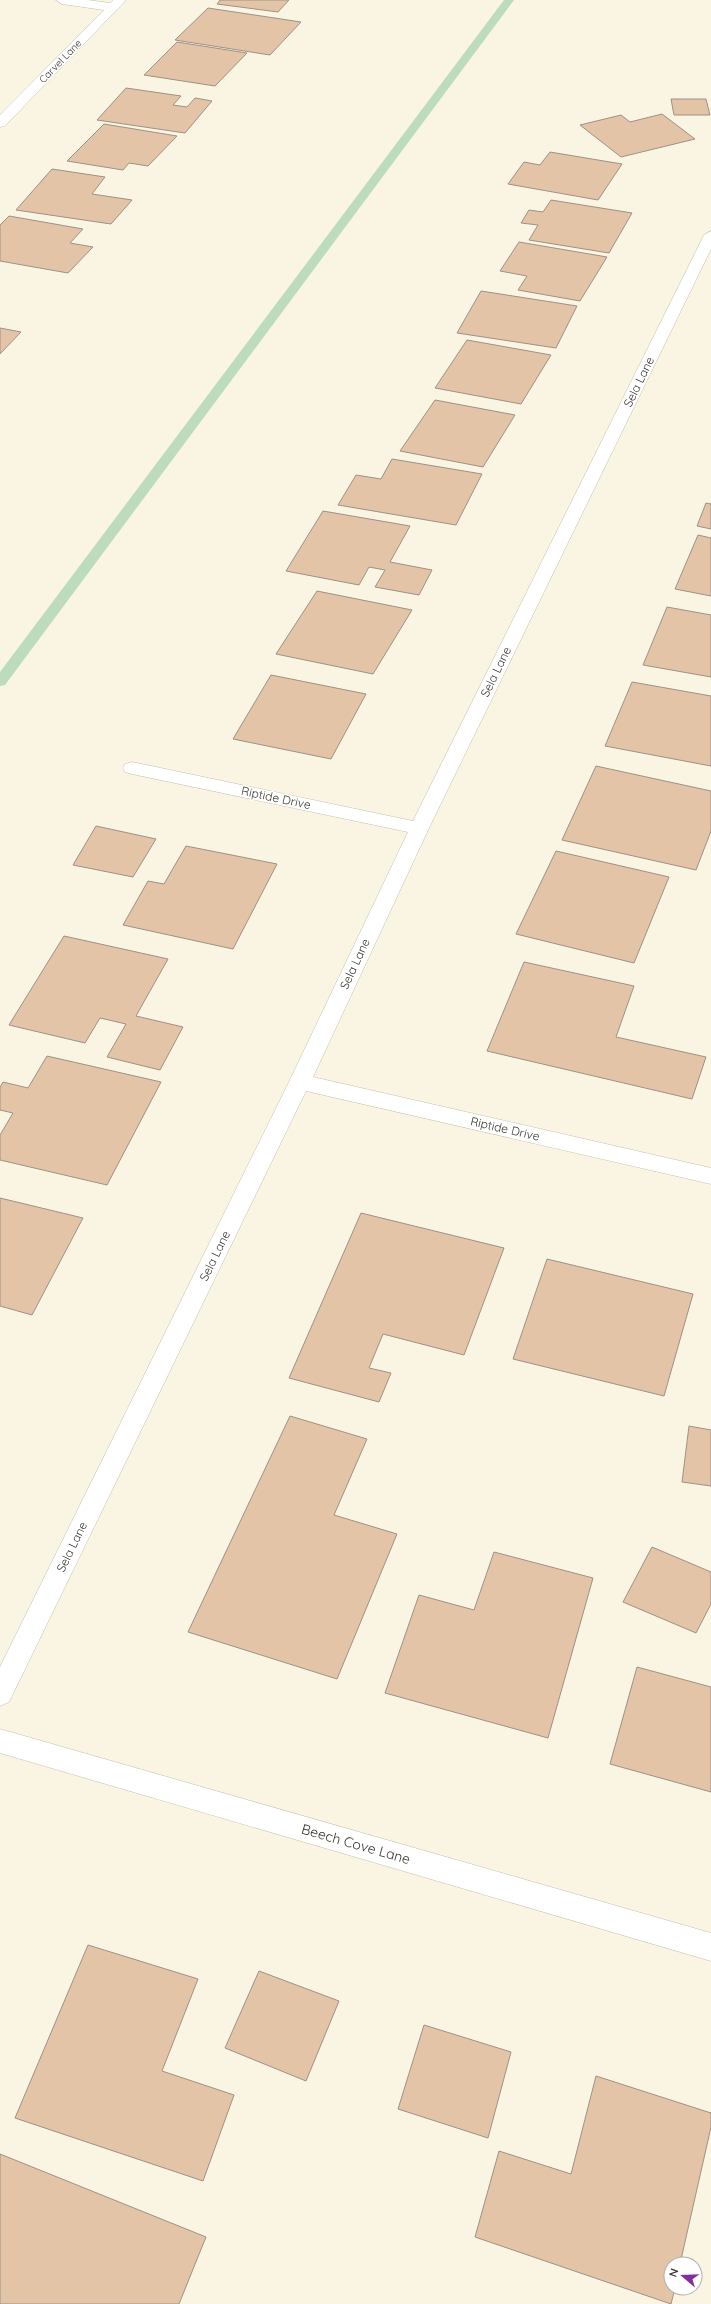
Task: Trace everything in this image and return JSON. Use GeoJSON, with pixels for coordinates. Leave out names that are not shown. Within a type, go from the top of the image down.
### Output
{"type":"FeatureCollection","features":[{"type":"Feature","properties":{"kind":"street"},"geometry":{"type":"LineString","coordinates":[[62,0],[116,3]]}},
{"type":"Feature","properties":{"kind":"street","name":"Carvel Lane"},"geometry":{"type":"LineString","coordinates":[[0,123],[116,3]]}},
{"type":"Feature","properties":{"kind":"street","name":"Sela Lane"},"geometry":{"type":"LineString","coordinates":[[0,1694],[300,1082],[419,828],[711,235]]}},
{"type":"Feature","properties":{"kind":"street","name":"Riptide Drive"},"geometry":{"type":"LineString","coordinates":[[132,768],[419,828]]}},
{"type":"Feature","properties":{"kind":"street","name":"Riptide Drive"},"geometry":{"type":"LineString","coordinates":[[300,1082],[711,1176]]}},
{"type":"Feature","properties":{"kind":"street","name":"Beech Cove Lane"},"geometry":{"type":"LineString","coordinates":[[0,1740],[711,1947]]}},
{"type":"Feature","properties":{"kind":"building"},"geometry":{"type":"Polygon","coordinates":[[[220,0],[289,0],[278,12],[217,4],[220,0]]]}},
{"type":"Feature","properties":{"kind":"building"},"geometry":{"type":"Polygon","coordinates":[[[208,8],[301,22],[270,55],[175,40],[208,8]]]}},
{"type":"Feature","properties":{"kind":"building"},"geometry":{"type":"Polygon","coordinates":[[[177,42],[247,53],[215,86],[144,75],[177,42]]]}},
{"type":"Feature","properties":{"kind":"building"},"geometry":{"type":"Polygon","coordinates":[[[126,88],[181,96],[173,105],[187,107],[195,98],[212,101],[185,133],[97,120],[126,88]]]}},
{"type":"Feature","properties":{"kind":"building"},"geometry":{"type":"Polygon","coordinates":[[[671,99],[706,99],[710,115],[674,115],[671,99]]]}},
{"type":"Feature","properties":{"kind":"building"},"geometry":{"type":"Polygon","coordinates":[[[662,114],[695,139],[621,157],[580,125],[621,115],[630,122],[662,114]]]}},
{"type":"Feature","properties":{"kind":"building"},"geometry":{"type":"Polygon","coordinates":[[[104,124],[177,136],[148,166],[129,163],[123,170],[67,161],[104,124]]]}},
{"type":"Feature","properties":{"kind":"building"},"geometry":{"type":"Polygon","coordinates":[[[550,152],[622,164],[598,200],[508,184],[524,162],[540,165],[550,152]]]}},
{"type":"Feature","properties":{"kind":"building"},"geometry":{"type":"Polygon","coordinates":[[[52,169],[105,177],[92,194],[132,200],[111,224],[16,210],[52,169]]]}},
{"type":"Feature","properties":{"kind":"building"},"geometry":{"type":"Polygon","coordinates":[[[551,200],[632,213],[609,253],[529,240],[538,225],[521,223],[529,210],[543,212],[551,200]]]}},
{"type":"Feature","properties":{"kind":"building"},"geometry":{"type":"Polygon","coordinates":[[[9,216],[83,229],[70,243],[93,247],[68,273],[0,261],[0,225],[9,216]]]}},
{"type":"Feature","properties":{"kind":"building"},"geometry":{"type":"Polygon","coordinates":[[[519,242],[607,257],[580,301],[518,290],[527,276],[500,271],[519,242]]]}},
{"type":"Feature","properties":{"kind":"building"},"geometry":{"type":"Polygon","coordinates":[[[481,291],[577,306],[556,348],[457,333],[481,291]]]}},
{"type":"Feature","properties":{"kind":"building"},"geometry":{"type":"Polygon","coordinates":[[[0,328],[21,332],[0,354],[0,328]]]}},
{"type":"Feature","properties":{"kind":"building"},"geometry":{"type":"Polygon","coordinates":[[[467,340],[551,355],[521,404],[435,388],[467,340]]]}},
{"type":"Feature","properties":{"kind":"building"},"geometry":{"type":"Polygon","coordinates":[[[435,400],[515,415],[483,467],[400,451],[435,400]]]}},
{"type":"Feature","properties":{"kind":"building"},"geometry":{"type":"Polygon","coordinates":[[[392,459],[482,474],[456,525],[338,505],[356,475],[381,479],[392,459]]]}},
{"type":"Feature","properties":{"kind":"building"},"geometry":{"type":"Polygon","coordinates":[[[706,503],[711,504],[711,529],[697,526],[706,503]]]}},
{"type":"Feature","properties":{"kind":"building"},"geometry":{"type":"Polygon","coordinates":[[[323,511],[410,526],[390,562],[432,570],[419,595],[375,587],[385,570],[369,567],[359,585],[286,571],[323,511]]]}},
{"type":"Feature","properties":{"kind":"building"},"geometry":{"type":"Polygon","coordinates":[[[698,535],[711,538],[711,596],[675,589],[698,535]]]}},
{"type":"Feature","properties":{"kind":"building"},"geometry":{"type":"Polygon","coordinates":[[[317,591],[412,610],[373,674],[276,654],[317,591]]]}},
{"type":"Feature","properties":{"kind":"building"},"geometry":{"type":"Polygon","coordinates":[[[667,607],[711,615],[711,677],[643,665],[667,607]]]}},
{"type":"Feature","properties":{"kind":"building"},"geometry":{"type":"Polygon","coordinates":[[[271,675],[366,694],[331,759],[233,739],[271,675]]]}},
{"type":"Feature","properties":{"kind":"building"},"geometry":{"type":"Polygon","coordinates":[[[632,682],[711,696],[711,766],[605,746],[632,682]]]}},
{"type":"Feature","properties":{"kind":"building"},"geometry":{"type":"Polygon","coordinates":[[[596,766],[711,791],[711,831],[696,870],[562,840],[596,766]]]}},
{"type":"Feature","properties":{"kind":"building"},"geometry":{"type":"Polygon","coordinates":[[[96,826],[156,839],[133,877],[73,865],[96,826]]]}},
{"type":"Feature","properties":{"kind":"building"},"geometry":{"type":"Polygon","coordinates":[[[186,846],[277,864],[233,949],[123,925],[148,881],[164,884],[186,846]]]}},
{"type":"Feature","properties":{"kind":"building"},"geometry":{"type":"Polygon","coordinates":[[[556,851],[669,877],[634,963],[516,934],[556,851]]]}},
{"type":"Feature","properties":{"kind":"building"},"geometry":{"type":"Polygon","coordinates":[[[64,936],[168,959],[136,1016],[183,1027],[160,1070],[107,1057],[126,1024],[100,1018],[85,1043],[9,1025],[64,936]]]}},
{"type":"Feature","properties":{"kind":"building"},"geometry":{"type":"Polygon","coordinates":[[[524,962],[634,986],[616,1037],[706,1057],[692,1099],[487,1051],[524,962]]]}},
{"type":"Feature","properties":{"kind":"building"},"geometry":{"type":"Polygon","coordinates":[[[47,1056],[161,1082],[107,1185],[0,1160],[0,1135],[13,1113],[0,1110],[0,1087],[3,1082],[28,1088],[47,1056]]]}},
{"type":"Feature","properties":{"kind":"building"},"geometry":{"type":"Polygon","coordinates":[[[0,1198],[83,1218],[32,1315],[0,1306],[0,1198]]]}},
{"type":"Feature","properties":{"kind":"building"},"geometry":{"type":"Polygon","coordinates":[[[361,1213],[504,1248],[464,1355],[383,1334],[369,1368],[391,1373],[379,1402],[289,1378],[361,1213]]]}},
{"type":"Feature","properties":{"kind":"building"},"geometry":{"type":"Polygon","coordinates":[[[547,1259],[693,1294],[664,1396],[513,1359],[547,1259]]]}},
{"type":"Feature","properties":{"kind":"building"},"geometry":{"type":"Polygon","coordinates":[[[290,1416],[367,1439],[334,1515],[397,1534],[337,1679],[188,1632],[290,1416]]]}},
{"type":"Feature","properties":{"kind":"building"},"geometry":{"type":"Polygon","coordinates":[[[689,1426],[711,1430],[711,1486],[682,1482],[689,1426]]]}},
{"type":"Feature","properties":{"kind":"building"},"geometry":{"type":"Polygon","coordinates":[[[652,1547],[711,1572],[711,1604],[696,1633],[623,1602],[652,1547]]]}},
{"type":"Feature","properties":{"kind":"building"},"geometry":{"type":"Polygon","coordinates":[[[494,1552],[593,1578],[548,1738],[385,1693],[419,1595],[474,1610],[494,1552]]]}},
{"type":"Feature","properties":{"kind":"building"},"geometry":{"type":"Polygon","coordinates":[[[637,1667],[711,1687],[711,1792],[610,1764],[637,1667]]]}},
{"type":"Feature","properties":{"kind":"building"},"geometry":{"type":"Polygon","coordinates":[[[88,1945],[198,1979],[162,2071],[234,2095],[203,2181],[15,2118],[88,1945]]]}},
{"type":"Feature","properties":{"kind":"building"},"geometry":{"type":"Polygon","coordinates":[[[259,1971],[339,2001],[306,2081],[225,2048],[259,1971]]]}},
{"type":"Feature","properties":{"kind":"building"},"geometry":{"type":"Polygon","coordinates":[[[424,2025],[511,2052],[488,2138],[398,2109],[424,2025]]]}},
{"type":"Feature","properties":{"kind":"building"},"geometry":{"type":"Polygon","coordinates":[[[596,2076],[711,2113],[711,2127],[682,2256],[663,2256],[663,2296],[673,2296],[671,2304],[475,2237],[499,2151],[571,2174],[596,2076]]]}},
{"type":"Feature","properties":{"kind":"building"},"geometry":{"type":"Polygon","coordinates":[[[0,2154],[206,2237],[179,2304],[0,2304],[0,2154]]]}},
{"type":"Feature","properties":{"kind":"waterway"},"geometry":{"type":"LineString","coordinates":[[0,682],[509,0]]}}]}
